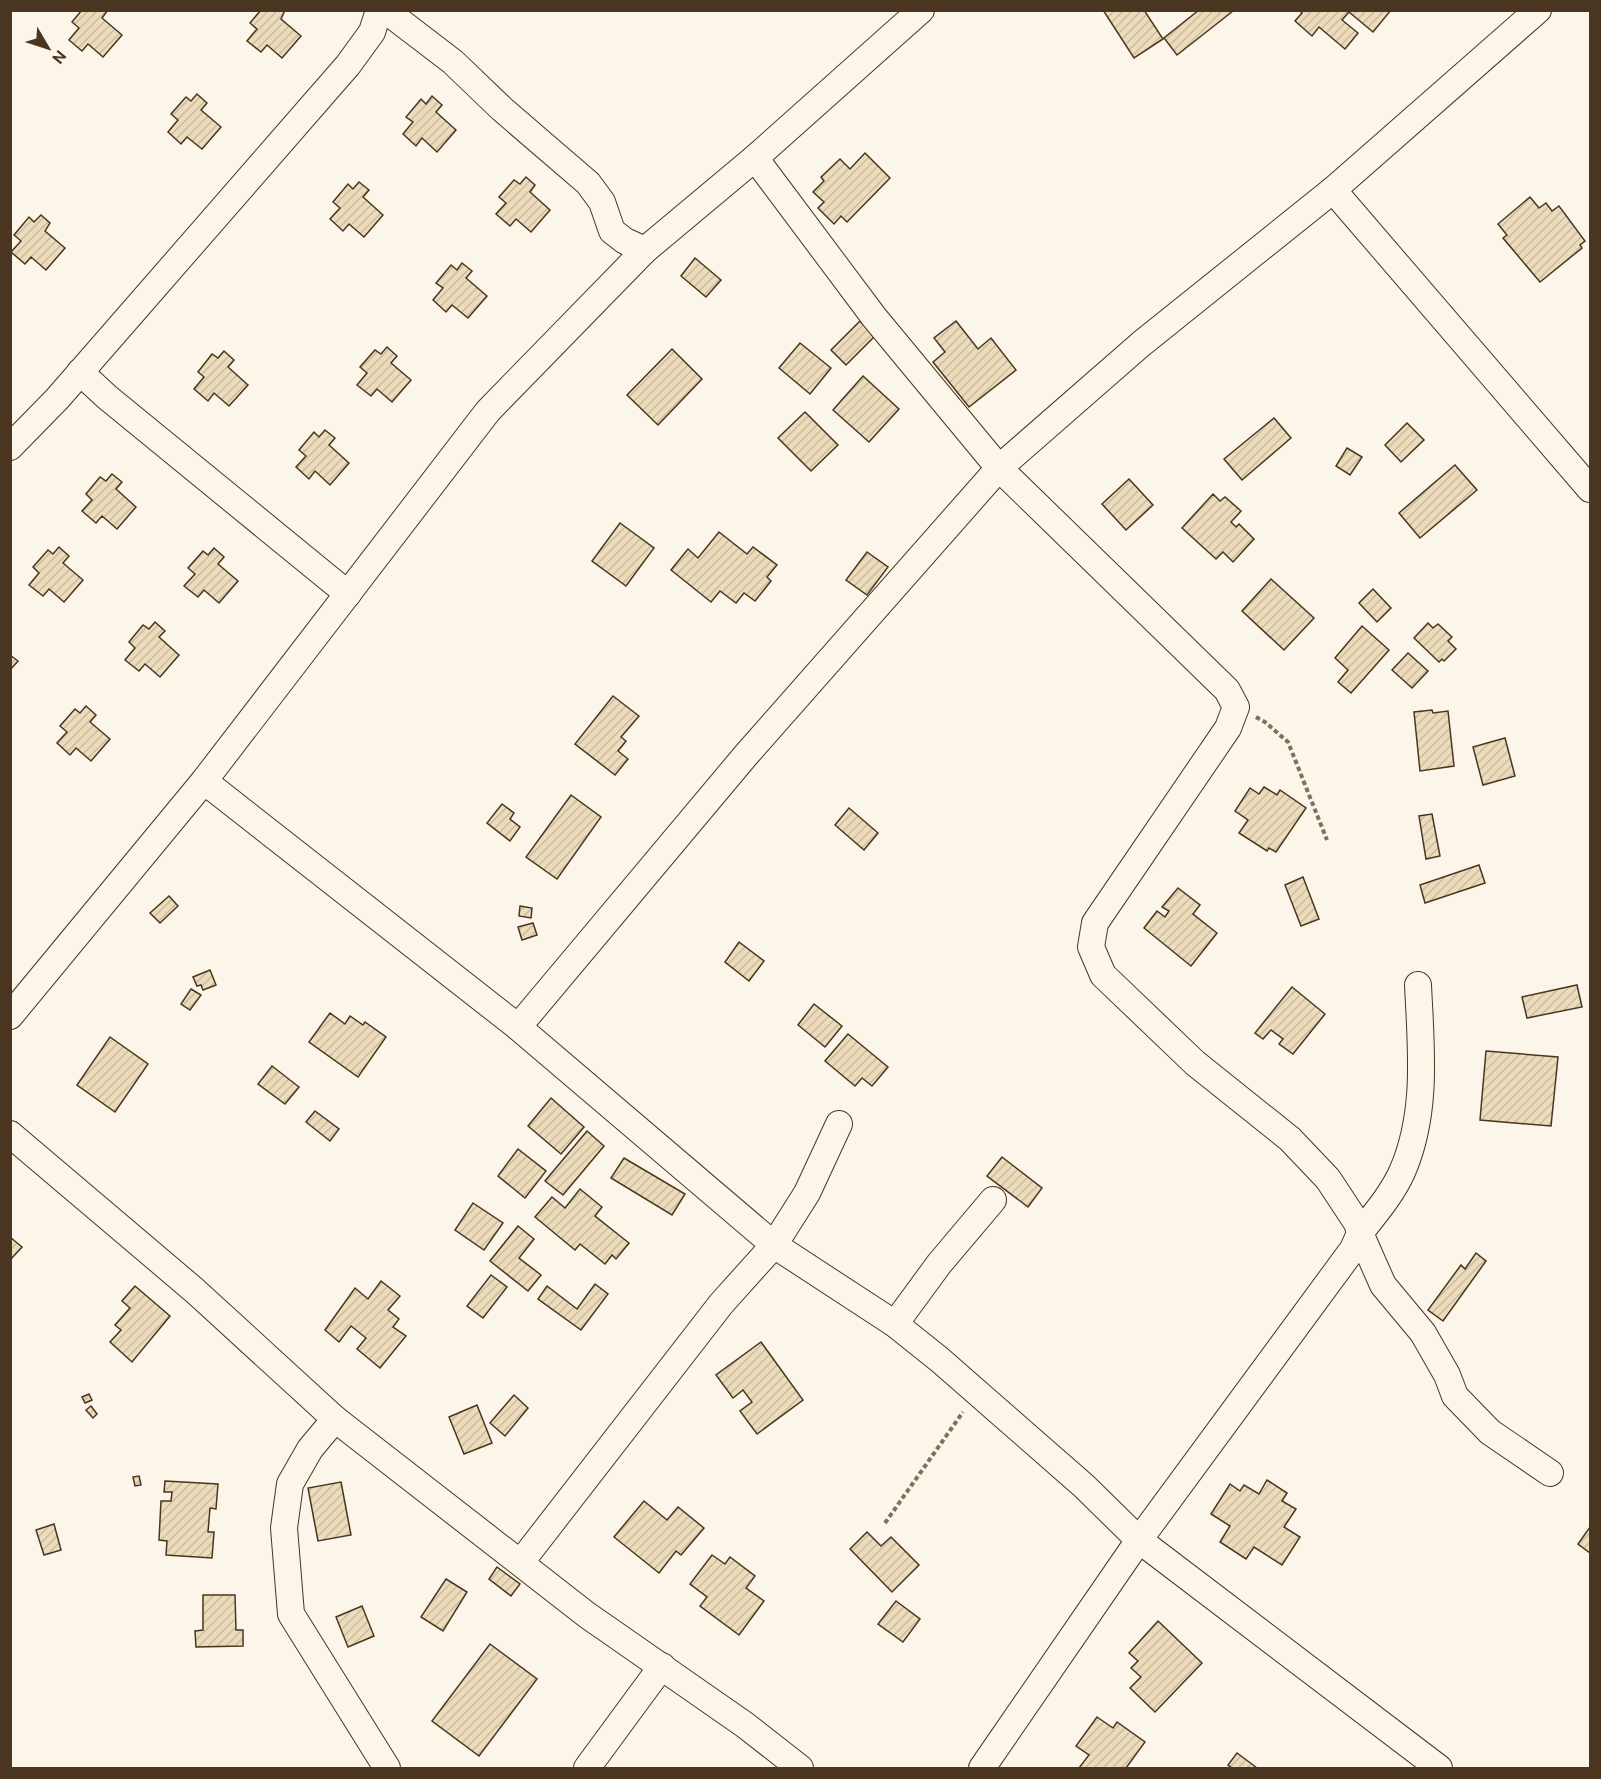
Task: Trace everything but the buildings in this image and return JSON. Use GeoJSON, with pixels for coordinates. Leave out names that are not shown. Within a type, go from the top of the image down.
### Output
{"type":"FeatureCollection","features":[{"type":"Feature","properties":{"kind":"street"},"geometry":{"type":"LineString","coordinates":[[10,447],[80,372],[348,65],[372,32],[379,10]]}},
{"type":"Feature","properties":{"kind":"street"},"geometry":{"type":"LineString","coordinates":[[385,10],[453,62],[502,109],[588,183],[602,202],[612,231],[625,241],[645,250]]}},
{"type":"Feature","properties":{"kind":"street"},"geometry":{"type":"LineString","coordinates":[[518,1027],[746,755],[999,468],[1141,344],[1333,190],[1538,10]]}},
{"type":"Feature","properties":{"kind":"street"},"geometry":{"type":"LineString","coordinates":[[10,1016],[204,781],[488,411],[645,250],[755,158],[917,12]]}},
{"type":"Feature","properties":{"kind":"street"},"geometry":{"type":"LineString","coordinates":[[755,158],[874,317],[999,468],[1227,690],[1236,707],[1228,728],[1095,923],[1091,947],[1104,975],[1186,1055],[1290,1139],[1328,1179],[1357,1223],[1383,1285],[1423,1333],[1447,1375],[1455,1396],[1490,1432],[1550,1473]]}},
{"type":"Feature","properties":{"kind":"street"},"geometry":{"type":"LineString","coordinates":[[1333,190],[1590,489]]}},
{"type":"Feature","properties":{"kind":"street"},"geometry":{"type":"LineString","coordinates":[[80,372],[107,397],[348,594]]}},
{"type":"Feature","properties":{"kind":"street"},"geometry":{"type":"LineString","coordinates":[[204,781],[518,1027],[774,1245],[895,1324],[977,1391],[1084,1486],[1139,1540],[1439,1768]]}},
{"type":"Feature","properties":{"kind":"street"},"geometry":{"type":"LineString","coordinates":[[982,1768],[1139,1540],[1353,1249],[1360,1233],[1382,1206],[1402,1172],[1417,1125],[1422,1077],[1418,985]]}},
{"type":"Feature","properties":{"kind":"street"},"geometry":{"type":"LineString","coordinates":[[521,1562],[721,1304],[774,1245],[807,1193],[838,1124]]}},
{"type":"Feature","properties":{"kind":"street"},"geometry":{"type":"LineString","coordinates":[[10,1134],[194,1290],[335,1419],[587,1615],[746,1725],[800,1768]]}},
{"type":"Feature","properties":{"kind":"street"},"geometry":{"type":"LineString","coordinates":[[895,1324],[939,1264],[993,1200]]}},
{"type":"Feature","properties":{"kind":"street"},"geometry":{"type":"LineString","coordinates":[[335,1419],[310,1449],[290,1484],[284,1528],[291,1614],[387,1768]]}},
{"type":"Feature","properties":{"kind":"street"},"geometry":{"type":"LineString","coordinates":[[587,1768],[663,1666]]}},
{"type":"Feature","properties":{"kind":"path"},"geometry":{"type":"LineString","coordinates":[[1236,707],[1265,722],[1288,742],[1327,840]]}},
{"type":"Feature","properties":{"kind":"path"},"geometry":{"type":"LineString","coordinates":[[885,1523],[977,1391]]}}]}
